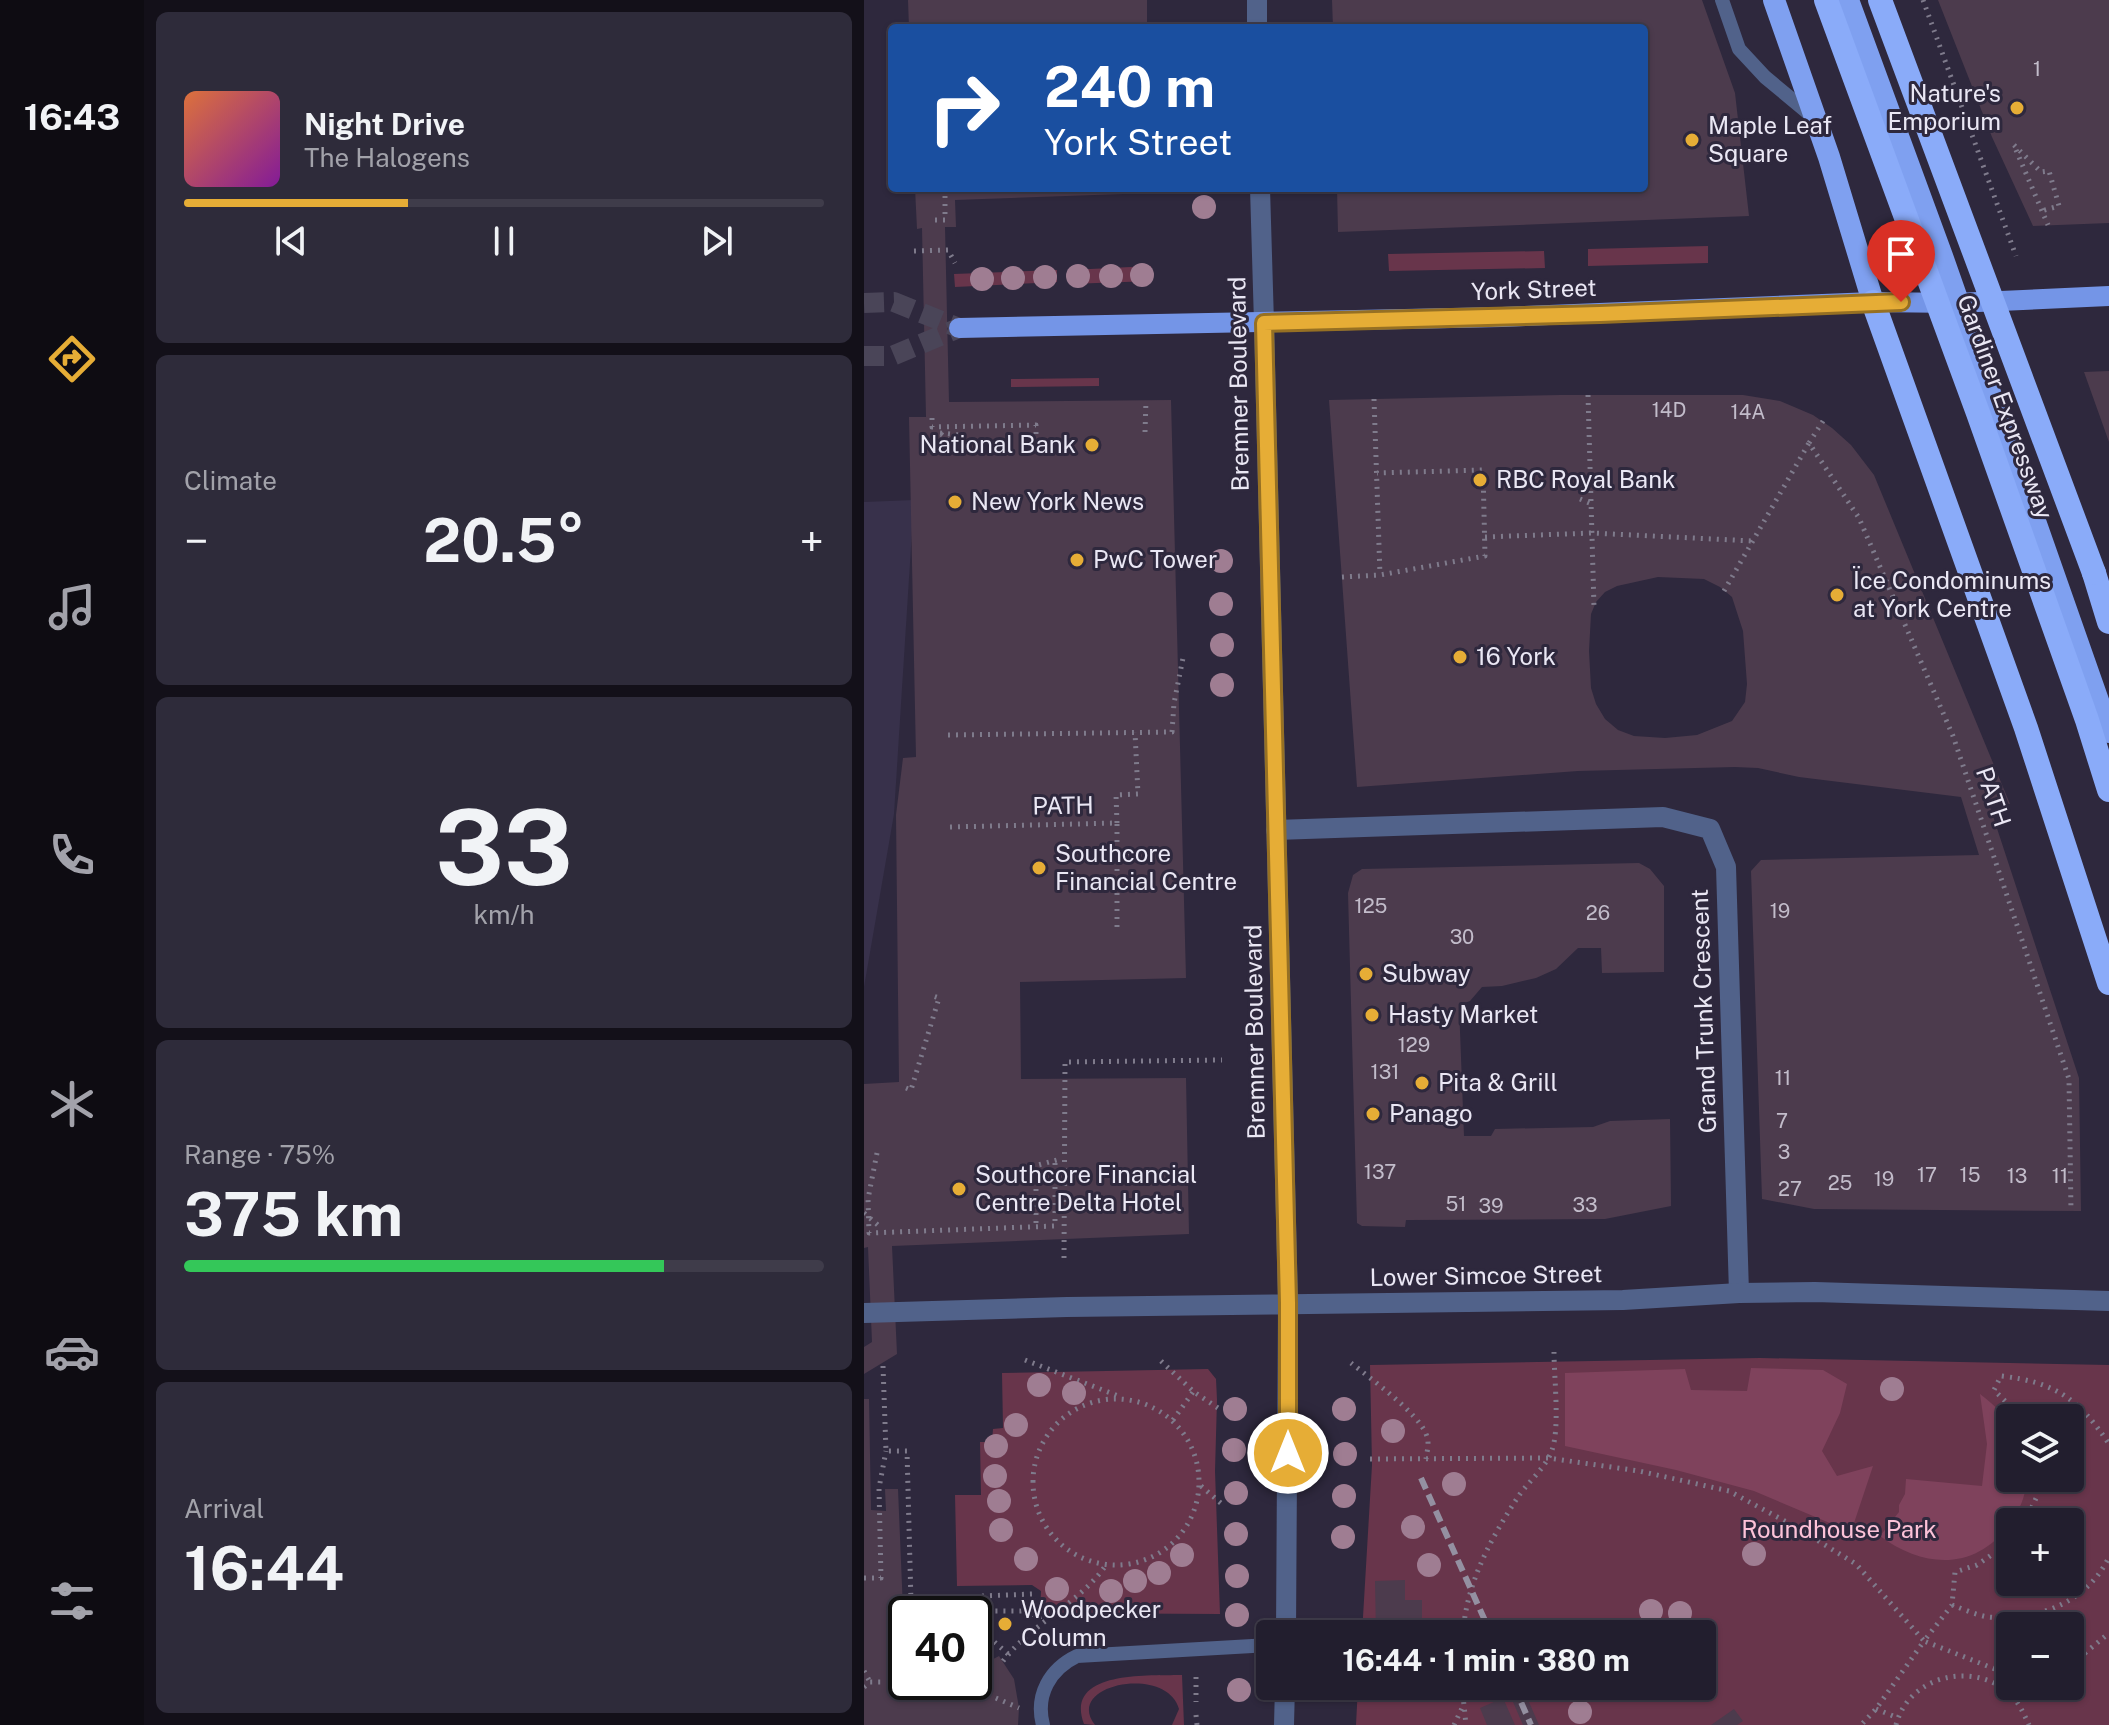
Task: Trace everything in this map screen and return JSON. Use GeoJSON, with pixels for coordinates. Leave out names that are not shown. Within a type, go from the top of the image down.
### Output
{"type":"FeatureCollection","features":[{"type":"Feature","properties":{"kind":"highway"},"geometry":{"type":"LineString","coordinates":[[1774,0],[1873,302],[2026,728],[2109,983]]}},
{"type":"Feature","properties":{"kind":"highway","name":"Gardiner Expressway"},"geometry":{"type":"LineString","coordinates":[[1826,0],[1978,413],[2109,790]]}},
{"type":"Feature","properties":{"kind":"highway"},"geometry":{"type":"LineString","coordinates":[[1848,0],[2109,732]]}},
{"type":"Feature","properties":{"kind":"highway","name":"Gardiner Expressway"},"geometry":{"type":"LineString","coordinates":[[1880,0],[2094,573],[2109,622]]}},
{"type":"Feature","properties":{"kind":"highway"},"geometry":{"type":"LineString","coordinates":[[2094,573],[2109,608]]}},
{"type":"Feature","properties":{"kind":"main road","name":"York Street"},"geometry":{"type":"LineString","coordinates":[[959,328],[1586,315],[1873,302],[1956,303],[2109,296]]}},
{"type":"Feature","properties":{"kind":"street"},"geometry":{"type":"LineString","coordinates":[[1257,0],[1257,24]]}},
{"type":"Feature","properties":{"kind":"street","name":"Bremner Boulevard"},"geometry":{"type":"LineString","coordinates":[[1260,192],[1288,1303],[1286,1620]]}},
{"type":"Feature","properties":{"kind":"street","name":"Grand Trunk Crescent"},"geometry":{"type":"LineString","coordinates":[[1276,830],[1663,817],[1710,829],[1726,867],[1739,1293]]}},
{"type":"Feature","properties":{"kind":"street","name":"Lower Simcoe Street"},"geometry":{"type":"LineString","coordinates":[[864,1313],[1288,1303],[1623,1300],[1815,1292],[2109,1301]]}},
{"type":"Feature","properties":{"kind":"street"},"geometry":{"type":"LineString","coordinates":[[1284,1725],[1285,1700]]}},
{"type":"Feature","properties":{"kind":"lane"},"geometry":{"type":"LineString","coordinates":[[1722,0],[1739,49],[1765,77],[1814,118]]}},
{"type":"Feature","properties":{"kind":"lane"},"geometry":{"type":"LineString","coordinates":[[1043,1725],[1040,1714],[1044,1689],[1063,1663],[1077,1656],[1256,1646]]}},
{"type":"Feature","properties":{"kind":"path"},"geometry":{"type":"LineString","coordinates":[[1923,0],[2016,256]]}},
{"type":"Feature","properties":{"kind":"path"},"geometry":{"type":"LineString","coordinates":[[2041,211],[2059,206],[2049,171],[2041,172],[2014,145],[2041,211],[2048,225]]}},
{"type":"Feature","properties":{"kind":"path"},"geometry":{"type":"LineString","coordinates":[[935,220],[945,220],[945,192]]}},
{"type":"Feature","properties":{"kind":"path"},"geometry":{"type":"LineString","coordinates":[[914,251],[948,250],[955,263]]}},
{"type":"Feature","properties":{"kind":"path"},"geometry":{"type":"LineString","coordinates":[[1588,395],[1588,504],[1594,607]]}},
{"type":"Feature","properties":{"kind":"path"},"geometry":{"type":"LineString","coordinates":[[1374,399],[1380,575]]}},
{"type":"Feature","properties":{"kind":"path"},"geometry":{"type":"LineString","coordinates":[[1145,432],[1146,400]]}},
{"type":"Feature","properties":{"kind":"path"},"geometry":{"type":"LineString","coordinates":[[932,418],[932,427],[1036,425],[1036,435]]}},
{"type":"Feature","properties":{"kind":"path"},"geometry":{"type":"LineString","coordinates":[[1724,591],[1823,421]]}},
{"type":"Feature","properties":{"kind":"path"},"geometry":{"type":"LineString","coordinates":[[953,426],[953,436],[954,445],[940,433],[955,435],[969,436]]}},
{"type":"Feature","properties":{"kind":"path","name":"PATH"},"geometry":{"type":"LineString","coordinates":[[1809,443],[1859,518],[1953,736],[2069,1079],[2071,1211]]}},
{"type":"Feature","properties":{"kind":"path"},"geometry":{"type":"LineString","coordinates":[[1342,577],[1380,575],[1485,556],[1483,470],[1377,473]]}},
{"type":"Feature","properties":{"kind":"path"},"geometry":{"type":"LineString","coordinates":[[1580,499],[1588,504]]}},
{"type":"Feature","properties":{"kind":"path"},"geometry":{"type":"LineString","coordinates":[[1485,537],[1592,533],[1753,541]]}},
{"type":"Feature","properties":{"kind":"path"},"geometry":{"type":"LineString","coordinates":[[948,735],[1172,732],[1183,658]]}},
{"type":"Feature","properties":{"kind":"path"},"geometry":{"type":"LineString","coordinates":[[1117,823],[1116,795],[1138,794],[1135,732]]}},
{"type":"Feature","properties":{"kind":"path","name":"PATH"},"geometry":{"type":"LineString","coordinates":[[950,827],[1117,823],[1117,931]]}},
{"type":"Feature","properties":{"kind":"path"},"geometry":{"type":"LineString","coordinates":[[1117,853],[1148,852]]}},
{"type":"Feature","properties":{"kind":"path"},"geometry":{"type":"LineString","coordinates":[[906,1088],[911,1090],[939,998],[933,996]]}},
{"type":"Feature","properties":{"kind":"path"},"geometry":{"type":"LineString","coordinates":[[1064,1258],[1065,1062],[1222,1060]]}},
{"type":"Feature","properties":{"kind":"path"},"geometry":{"type":"LineString","coordinates":[[877,1153],[866,1201],[869,1233],[1055,1226],[1055,1161]]}},
{"type":"Feature","properties":{"kind":"path"},"geometry":{"type":"LineString","coordinates":[[1036,1227],[1036,1173],[1004,1174],[1064,1159]]}},
{"type":"Feature","properties":{"kind":"path"},"geometry":{"type":"LineString","coordinates":[[864,1213],[879,1226]]}},
{"type":"Feature","properties":{"kind":"path"},"geometry":{"type":"LineString","coordinates":[[1465,1620],[1468,1597],[1495,1533],[1548,1458],[1555,1439],[1554,1352]]}},
{"type":"Feature","properties":{"kind":"path"},"geometry":{"type":"LineString","coordinates":[[1025,1360],[1157,1409],[1173,1420],[1190,1443],[1199,1471],[1200,1486],[1197,1505],[1177,1539],[1145,1561],[1106,1565],[1087,1561],[1070,1552],[1043,1523],[1033,1486],[1034,1466],[1050,1431],[1064,1417],[1081,1406],[1099,1400],[1122,1398]]}},
{"type":"Feature","properties":{"kind":"path"},"geometry":{"type":"LineString","coordinates":[[1161,1361],[1194,1392],[1221,1410]]}},
{"type":"Feature","properties":{"kind":"path"},"geometry":{"type":"LineString","coordinates":[[1351,1363],[1388,1392],[1425,1430],[1428,1441],[1426,1459]]}},
{"type":"Feature","properties":{"kind":"path"},"geometry":{"type":"LineString","coordinates":[[864,1578],[881,1578],[879,1488],[886,1451],[883,1366]]}},
{"type":"Feature","properties":{"kind":"path"},"geometry":{"type":"LineString","coordinates":[[2008,1404],[1994,1390],[2001,1376],[2051,1386],[2078,1404]]}},
{"type":"Feature","properties":{"kind":"path"},"geometry":{"type":"LineString","coordinates":[[1173,1420],[1194,1392]]}},
{"type":"Feature","properties":{"kind":"path"},"geometry":{"type":"LineString","coordinates":[[2084,1410],[2109,1444]]}},
{"type":"Feature","properties":{"kind":"path"},"geometry":{"type":"LineString","coordinates":[[886,1451],[907,1451],[911,1596]]}},
{"type":"Feature","properties":{"kind":"path"},"geometry":{"type":"LineString","coordinates":[[1370,1459],[1548,1458],[1639,1471],[1736,1494],[1856,1564],[1924,1641],[1996,1669]]}},
{"type":"Feature","properties":{"kind":"path"},"geometry":{"type":"LineString","coordinates":[[1200,1486],[1223,1505]]}},
{"type":"Feature","properties":{"kind":"path"},"geometry":{"type":"LineString","coordinates":[[1861,1725],[1952,1605],[1955,1572],[1977,1565],[1996,1552]]}},
{"type":"Feature","properties":{"kind":"path"},"geometry":{"type":"LineString","coordinates":[[1952,1605],[1985,1617],[2019,1618],[2053,1609],[2080,1594],[2102,1571],[2109,1557]]}},
{"type":"Feature","properties":{"kind":"path"},"geometry":{"type":"LineString","coordinates":[[1003,1661],[1049,1616],[1095,1582],[1106,1565]]}},
{"type":"Feature","properties":{"kind":"path"},"geometry":{"type":"LineString","coordinates":[[982,1596],[1033,1594],[1034,1617],[1049,1616]]}},
{"type":"Feature","properties":{"kind":"path"},"geometry":{"type":"LineString","coordinates":[[992,1611],[1026,1611]]}},
{"type":"Feature","properties":{"kind":"path"},"geometry":{"type":"LineString","coordinates":[[2084,1653],[2109,1633]]}},
{"type":"Feature","properties":{"kind":"path"},"geometry":{"type":"LineString","coordinates":[[992,1639],[1008,1654]]}},
{"type":"Feature","properties":{"kind":"path"},"geometry":{"type":"LineString","coordinates":[[1986,1679],[1991,1667]]}},
{"type":"Feature","properties":{"kind":"path"},"geometry":{"type":"LineString","coordinates":[[864,1671],[870,1682]]}},
{"type":"Feature","properties":{"kind":"path"},"geometry":{"type":"LineString","coordinates":[[1876,1709],[1897,1721],[1919,1690],[1934,1681],[1969,1675],[1986,1679],[2006,1690],[2021,1706],[2029,1725]]}},
{"type":"Feature","properties":{"kind":"path"},"geometry":{"type":"LineString","coordinates":[[1196,1677],[1196,1702]]}},
{"type":"Feature","properties":{"kind":"path"},"geometry":{"type":"LineString","coordinates":[[864,1687],[870,1682],[888,1682]]}},
{"type":"Feature","properties":{"kind":"path"},"geometry":{"type":"LineString","coordinates":[[992,1696],[1019,1708]]}},
{"type":"Feature","properties":{"kind":"path"},"geometry":{"type":"LineString","coordinates":[[1463,1700],[1466,1725]]}},
{"type":"Feature","properties":{"kind":"path"},"geometry":{"type":"LineString","coordinates":[[1454,1725],[1464,1705]]}},
{"type":"Feature","properties":{"kind":"path"},"geometry":{"type":"LineString","coordinates":[[1196,1715],[1197,1725]]}},
{"type":"Feature","properties":{"kind":"shaded area"},"geometry":{"type":"Polygon","coordinates":[[[914,500],[894,814],[864,987],[864,502],[914,500]]]}},
{"type":"Feature","properties":{"kind":"shaded area"},"geometry":{"type":"Polygon","coordinates":[[[1751,1368],[1823,1370],[1847,1384],[1840,1413],[1822,1451],[1837,1476],[1873,1466],[1851,1532],[1754,1491],[1565,1446],[1565,1373],[1685,1369],[1691,1390],[1747,1391],[1751,1368]]]}},
{"type":"Feature","properties":{"kind":"shaded area"},"geometry":{"type":"Polygon","coordinates":[[[1980,1394],[1996,1408],[1996,1492],[2025,1492],[2018,1508],[1996,1508],[1996,1540],[1966,1557],[1949,1560],[1914,1555],[1880,1536],[1899,1512],[1906,1479],[1982,1486],[1987,1444],[1980,1394]]]}},
{"type":"Feature","properties":{"kind":"green space"},"geometry":{"type":"Polygon","coordinates":[[[1708,246],[1708,263],[1588,266],[1588,249],[1708,246]]]}},
{"type":"Feature","properties":{"kind":"green space"},"geometry":{"type":"Polygon","coordinates":[[[1544,251],[1545,268],[1389,271],[1388,254],[1544,251]]]}},
{"type":"Feature","properties":{"kind":"green space"},"geometry":{"type":"Polygon","coordinates":[[[1151,266],[1152,281],[1070,284],[1070,270],[1151,266]]]}},
{"type":"Feature","properties":{"kind":"green space"},"geometry":{"type":"Polygon","coordinates":[[[1057,270],[1057,282],[955,287],[954,274],[1057,270]]]}},
{"type":"Feature","properties":{"kind":"green space"},"geometry":{"type":"Polygon","coordinates":[[[1099,378],[1099,386],[1011,387],[1011,379],[1099,378]]]}},
{"type":"Feature","properties":{"kind":"green space","name":"Roundhouse Park"},"geometry":{"type":"Polygon","coordinates":[[[1760,1358],[2109,1365],[2109,1725],[1356,1725],[1357,1700],[1716,1700],[1716,1620],[1363,1620],[1372,1465],[1370,1365],[1760,1358]]]}},
{"type":"Feature","properties":{"kind":"green space"},"geometry":{"type":"Polygon","coordinates":[[[1208,1369],[1216,1379],[1215,1471],[1220,1614],[1040,1613],[1041,1591],[1032,1585],[957,1586],[955,1495],[981,1495],[980,1442],[992,1442],[993,1429],[1003,1428],[1002,1373],[1208,1369]]]}},
{"type":"Feature","properties":{"kind":"green space"},"geometry":{"type":"Polygon","coordinates":[[[1182,1675],[1184,1725],[1172,1725],[1179,1709],[1171,1695],[1139,1683],[1104,1690],[1093,1699],[1089,1711],[1095,1725],[1084,1724],[1081,1706],[1086,1693],[1098,1685],[1133,1676],[1182,1675]]]}},
{"type":"Feature","properties":{"kind":"building"},"geometry":{"type":"Polygon","coordinates":[[[908,0],[1147,0],[1147,24],[909,24],[908,0]]]}},
{"type":"Feature","properties":{"kind":"building","name":"Maple Leaf Square"},"geometry":{"type":"Polygon","coordinates":[[[1332,0],[1702,0],[1735,93],[1749,216],[1338,232],[1337,192],[1648,192],[1648,24],[1333,24],[1332,0]]]}},
{"type":"Feature","properties":{"kind":"building"},"geometry":{"type":"Polygon","coordinates":[[[1938,0],[2109,0],[2109,223],[2033,226],[1992,137],[1938,0]]]}},
{"type":"Feature","properties":{"kind":"building","name":"Southcore Financial Centre"},"geometry":{"type":"Polygon","coordinates":[[[915,192],[1152,192],[955,200],[956,227],[945,227],[949,402],[1171,400],[1186,978],[1020,982],[1021,1079],[1186,1078],[1189,1234],[892,1246],[897,1354],[864,1374],[864,1347],[872,1342],[868,1247],[864,1248],[864,1084],[899,1082],[896,815],[903,758],[916,757],[909,417],[926,417],[922,228],[917,229],[915,192]]]}},
{"type":"Feature","properties":{"kind":"building"},"geometry":{"type":"Polygon","coordinates":[[[2109,371],[2109,442],[2084,372],[2109,371]]]}},
{"type":"Feature","properties":{"kind":"building"},"geometry":{"type":"Polygon","coordinates":[[[1743,395],[1780,401],[1813,415],[1851,445],[1874,475],[2010,804],[1988,801],[2079,1078],[2081,1211],[1814,1209],[1762,1199],[1751,871],[1761,860],[1979,855],[1961,797],[1735,767],[1578,771],[1357,787],[1329,400],[1743,395]],[[1658,577],[1617,586],[1605,592],[1596,602],[1591,614],[1591,688],[1605,719],[1618,730],[1634,736],[1665,738],[1697,735],[1732,721],[1745,702],[1747,684],[1743,631],[1732,597],[1704,579],[1658,577]]]}},
{"type":"Feature","properties":{"kind":"building"},"geometry":{"type":"Polygon","coordinates":[[[1639,863],[1650,869],[1664,886],[1664,972],[1602,973],[1601,948],[1578,948],[1556,969],[1536,978],[1482,987],[1470,1001],[1459,1005],[1464,1136],[1491,1136],[1495,1129],[1593,1127],[1610,1121],[1670,1119],[1671,1206],[1605,1219],[1406,1220],[1405,1227],[1362,1226],[1357,1223],[1348,893],[1353,875],[1362,869],[1639,863]]]}},
{"type":"Feature","properties":{"kind":"building"},"geometry":{"type":"Polygon","coordinates":[[[864,1399],[869,1399],[871,1510],[886,1511],[885,1489],[898,1489],[902,1596],[888,1596],[888,1700],[992,1700],[992,1660],[999,1656],[1014,1679],[1019,1708],[1018,1725],[864,1725],[864,1399]]]}},
{"type":"Feature","properties":{"kind":"building"},"geometry":{"type":"Polygon","coordinates":[[[1405,1580],[1405,1600],[1422,1600],[1422,1619],[1438,1620],[1376,1620],[1375,1581],[1405,1580]]]}},
{"type":"Feature","properties":{"kind":"building"},"geometry":{"type":"Polygon","coordinates":[[[1504,1700],[1515,1725],[1487,1725],[1480,1708],[1504,1700]]]}},
{"type":"Feature","properties":{"kind":"building"},"geometry":{"type":"Polygon","coordinates":[[[1512,1700],[1528,1700],[1539,1725],[1523,1725],[1512,1700]]]}},
{"type":"Feature","properties":{"kind":"building"},"geometry":{"type":"Polygon","coordinates":[[[1734,1709],[1743,1721],[1737,1725],[1711,1725],[1734,1709]]]}},
{"type":"Feature","properties":{"kind":"tunnel"},"geometry":{"type":"LineString","coordinates":[[864,303],[894,302],[959,328]]}},
{"type":"Feature","properties":{"kind":"tunnel"},"geometry":{"type":"LineString","coordinates":[[864,356],[892,356],[959,328]]}},
{"type":"Feature","properties":{"kind":"railway"},"geometry":{"type":"LineString","coordinates":[[1421,1478],[1485,1620]]}},
{"type":"Feature","properties":{"kind":"railway"},"geometry":{"type":"LineString","coordinates":[[1520,1700],[1531,1725]]}},
{"type":"Feature","properties":{"kind":"place","name":"Nature's Emporium"},"geometry":{"type":"Point","coordinates":[2017,108]}},
{"type":"Feature","properties":{"kind":"place","name":"Maple Leaf Square"},"geometry":{"type":"Point","coordinates":[1692,140]}},
{"type":"Feature","properties":{"kind":"place","name":"National Bank"},"geometry":{"type":"Point","coordinates":[1092,445]}},
{"type":"Feature","properties":{"kind":"place","name":"RBC Royal Bank"},"geometry":{"type":"Point","coordinates":[1480,480]}},
{"type":"Feature","properties":{"kind":"place","name":"New York News"},"geometry":{"type":"Point","coordinates":[955,502]}},
{"type":"Feature","properties":{"kind":"place","name":"PwC Tower"},"geometry":{"type":"Point","coordinates":[1077,560]}},
{"type":"Feature","properties":{"kind":"place","name":"Ïce Condominums at York Centre"},"geometry":{"type":"Point","coordinates":[1837,595]}},
{"type":"Feature","properties":{"kind":"place","name":"16 York"},"geometry":{"type":"Point","coordinates":[1460,657]}},
{"type":"Feature","properties":{"kind":"place","name":"Southcore Financial Centre"},"geometry":{"type":"Point","coordinates":[1039,868]}},
{"type":"Feature","properties":{"kind":"place","name":"Subway"},"geometry":{"type":"Point","coordinates":[1366,974]}},
{"type":"Feature","properties":{"kind":"place","name":"Hasty Market"},"geometry":{"type":"Point","coordinates":[1372,1015]}},
{"type":"Feature","properties":{"kind":"place","name":"Pita & Grill"},"geometry":{"type":"Point","coordinates":[1422,1083]}},
{"type":"Feature","properties":{"kind":"place","name":"Panago"},"geometry":{"type":"Point","coordinates":[1373,1114]}},
{"type":"Feature","properties":{"kind":"place","name":"Southcore Financial Centre Delta Hotel"},"geometry":{"type":"Point","coordinates":[959,1189]}},
{"type":"Feature","properties":{"kind":"place","name":"Woodpecker Column"},"geometry":{"type":"Point","coordinates":[1005,1624]}},
{"type":"Feature","properties":{"kind":"route"},"geometry":{"type":"LineString","coordinates":[[1288,1453],[1288,1303],[1264,323],[1901,302]]}}]}
